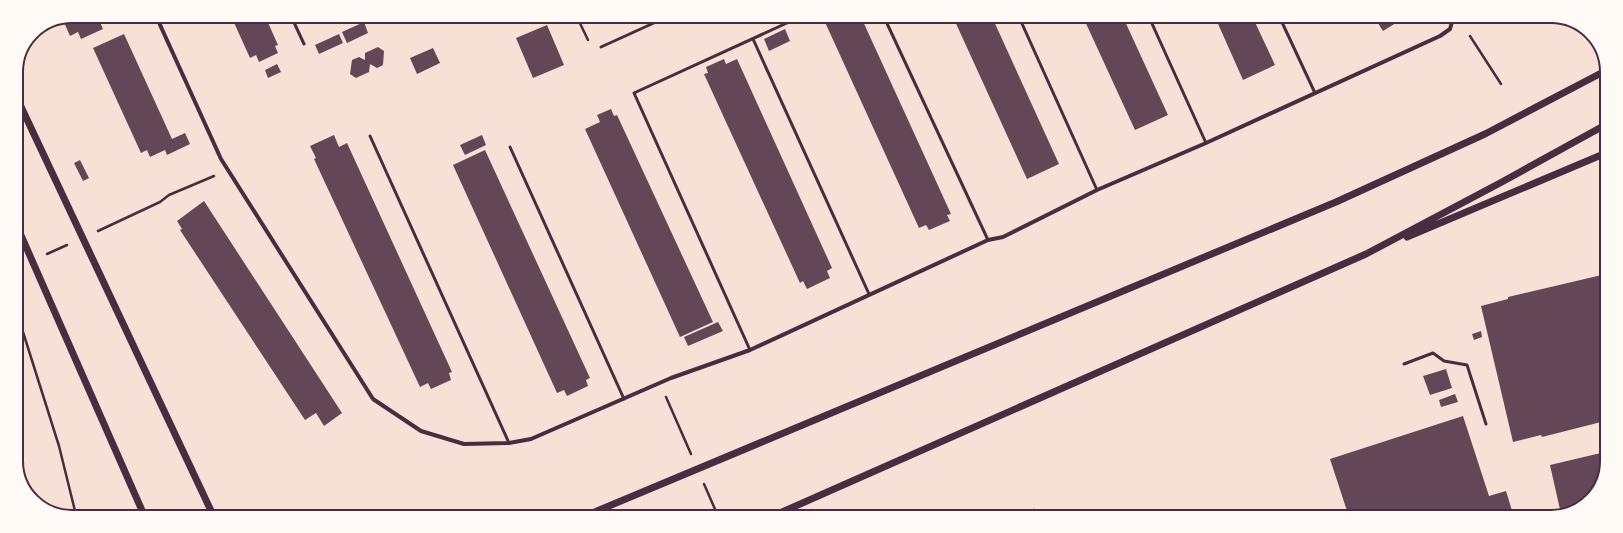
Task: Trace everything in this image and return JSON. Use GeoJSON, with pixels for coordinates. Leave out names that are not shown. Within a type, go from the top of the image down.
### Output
{"type":"FeatureCollection","features":[{"type":"Feature","properties":{"kind":"street"},"geometry":{"type":"LineString","coordinates":[[159,23],[221,159],[373,399],[421,431],[464,444],[509,443],[531,440],[671,378],[750,350],[988,240],[1003,237],[1097,190],[1206,143],[1440,36],[1450,29],[1452,23]]}},
{"type":"Feature","properties":{"kind":"street"},"geometry":{"type":"LineString","coordinates":[[599,510],[1336,202],[1485,134],[1600,74]]}},
{"type":"Feature","properties":{"kind":"street"},"geometry":{"type":"LineString","coordinates":[[23,111],[211,510]]}},
{"type":"Feature","properties":{"kind":"street"},"geometry":{"type":"LineString","coordinates":[[1366,254],[1600,128]]}},
{"type":"Feature","properties":{"kind":"street"},"geometry":{"type":"LineString","coordinates":[[787,510],[1366,254],[1600,156]]}},
{"type":"Feature","properties":{"kind":"street"},"geometry":{"type":"LineString","coordinates":[[23,240],[142,510]]}},
{"type":"Feature","properties":{"kind":"lane"},"geometry":{"type":"LineString","coordinates":[[294,23],[304,44]]}},
{"type":"Feature","properties":{"kind":"lane"},"geometry":{"type":"LineString","coordinates":[[601,47],[654,23]]}},
{"type":"Feature","properties":{"kind":"lane"},"geometry":{"type":"LineString","coordinates":[[750,350],[634,93],[787,23]]}},
{"type":"Feature","properties":{"kind":"lane"},"geometry":{"type":"LineString","coordinates":[[887,23],[988,240]]}},
{"type":"Feature","properties":{"kind":"lane"},"geometry":{"type":"LineString","coordinates":[[1022,23],[1097,190]]}},
{"type":"Feature","properties":{"kind":"lane"},"geometry":{"type":"LineString","coordinates":[[1152,23],[1206,143]]}},
{"type":"Feature","properties":{"kind":"lane"},"geometry":{"type":"LineString","coordinates":[[1282,23],[1315,93]]}},
{"type":"Feature","properties":{"kind":"lane"},"geometry":{"type":"LineString","coordinates":[[753,39],[869,294]]}},
{"type":"Feature","properties":{"kind":"lane"},"geometry":{"type":"LineString","coordinates":[[370,136],[509,443]]}},
{"type":"Feature","properties":{"kind":"lane"},"geometry":{"type":"LineString","coordinates":[[510,147],[624,399]]}},
{"type":"Feature","properties":{"kind":"lane"},"geometry":{"type":"LineString","coordinates":[[1404,364],[1433,352],[1444,361],[1467,365],[1486,424]]}},
{"type":"Feature","properties":{"kind":"path"},"geometry":{"type":"LineString","coordinates":[[581,23],[588,40],[594,49],[601,47]]}},
{"type":"Feature","properties":{"kind":"path"},"geometry":{"type":"LineString","coordinates":[[1470,36],[1501,84]]}},
{"type":"Feature","properties":{"kind":"path"},"geometry":{"type":"LineString","coordinates":[[212,172],[217,182]]}},
{"type":"Feature","properties":{"kind":"path"},"geometry":{"type":"LineString","coordinates":[[160,202],[169,195],[214,176]]}},
{"type":"Feature","properties":{"kind":"path"},"geometry":{"type":"LineString","coordinates":[[23,332],[59,446],[75,510]]}},
{"type":"Feature","properties":{"kind":"path"},"geometry":{"type":"LineString","coordinates":[[660,396],[665,394]]}},
{"type":"Feature","properties":{"kind":"building"},"geometry":{"type":"Polygon","coordinates":[[[100,23],[103,29],[81,39],[78,32],[70,36],[65,24],[100,23]]]}},
{"type":"Feature","properties":{"kind":"building"},"geometry":{"type":"Polygon","coordinates":[[[234,23],[268,23],[278,45],[275,46],[278,53],[259,62],[256,55],[250,58],[234,23]]]}},
{"type":"Feature","properties":{"kind":"building"},"geometry":{"type":"Polygon","coordinates":[[[364,23],[368,33],[347,43],[342,32],[364,23]]]}},
{"type":"Feature","properties":{"kind":"building"},"geometry":{"type":"Polygon","coordinates":[[[825,23],[864,23],[951,214],[947,215],[950,221],[929,230],[926,225],[919,228],[825,23]]]}},
{"type":"Feature","properties":{"kind":"building"},"geometry":{"type":"Polygon","coordinates":[[[956,23],[995,23],[1059,164],[1027,179],[956,23]]]}},
{"type":"Feature","properties":{"kind":"building"},"geometry":{"type":"Polygon","coordinates":[[[1086,23],[1126,23],[1168,115],[1135,130],[1086,23]]]}},
{"type":"Feature","properties":{"kind":"building"},"geometry":{"type":"Polygon","coordinates":[[[1218,23],[1255,23],[1275,65],[1243,80],[1218,23]]]}},
{"type":"Feature","properties":{"kind":"building"},"geometry":{"type":"Polygon","coordinates":[[[1378,23],[1396,23],[1383,31],[1378,23]]]}},
{"type":"Feature","properties":{"kind":"building"},"geometry":{"type":"Polygon","coordinates":[[[547,25],[564,65],[533,78],[516,38],[547,25]]]}},
{"type":"Feature","properties":{"kind":"building"},"geometry":{"type":"Polygon","coordinates":[[[785,29],[790,41],[769,51],[764,39],[785,29]]]}},
{"type":"Feature","properties":{"kind":"building"},"geometry":{"type":"Polygon","coordinates":[[[124,34],[172,139],[185,133],[190,144],[167,155],[165,150],[150,157],[147,150],[141,153],[93,48],[124,34]]]}},
{"type":"Feature","properties":{"kind":"building"},"geometry":{"type":"Polygon","coordinates":[[[339,34],[343,43],[319,54],[315,45],[339,34]]]}},
{"type":"Feature","properties":{"kind":"building"},"geometry":{"type":"Polygon","coordinates":[[[378,47],[384,51],[383,65],[377,68],[370,64],[369,72],[356,78],[350,74],[352,60],[359,57],[365,60],[365,53],[378,47]]]}},
{"type":"Feature","properties":{"kind":"building"},"geometry":{"type":"Polygon","coordinates":[[[433,48],[440,63],[417,74],[410,58],[433,48]]]}},
{"type":"Feature","properties":{"kind":"building"},"geometry":{"type":"Polygon","coordinates":[[[724,59],[726,64],[737,59],[832,268],[827,271],[830,278],[807,289],[803,281],[800,283],[704,74],[708,73],[706,67],[724,59]]]}},
{"type":"Feature","properties":{"kind":"building"},"geometry":{"type":"Polygon","coordinates":[[[277,64],[281,72],[268,78],[265,70],[277,64]]]}},
{"type":"Feature","properties":{"kind":"building"},"geometry":{"type":"Polygon","coordinates":[[[611,109],[614,116],[617,115],[713,322],[680,337],[585,129],[600,122],[597,115],[611,109]]]}},
{"type":"Feature","properties":{"kind":"building"},"geometry":{"type":"Polygon","coordinates":[[[334,135],[339,147],[347,143],[452,372],[449,373],[451,380],[431,389],[428,383],[420,387],[314,159],[316,158],[310,146],[334,135]]]}},
{"type":"Feature","properties":{"kind":"building"},"geometry":{"type":"Polygon","coordinates":[[[482,135],[486,145],[465,155],[460,145],[482,135]]]}},
{"type":"Feature","properties":{"kind":"building"},"geometry":{"type":"Polygon","coordinates":[[[485,150],[590,378],[586,380],[588,386],[567,396],[564,390],[557,393],[453,165],[485,150]]]}},
{"type":"Feature","properties":{"kind":"building"},"geometry":{"type":"Polygon","coordinates":[[[80,160],[89,178],[83,181],[74,163],[80,160]]]}},
{"type":"Feature","properties":{"kind":"building"},"geometry":{"type":"Polygon","coordinates":[[[204,201],[342,413],[324,426],[316,413],[305,420],[180,230],[182,229],[177,221],[204,201]]]}},
{"type":"Feature","properties":{"kind":"building"},"geometry":{"type":"Polygon","coordinates":[[[1600,275],[1600,422],[1542,437],[1541,435],[1513,442],[1481,306],[1508,299],[1508,297],[1600,275]]]}},
{"type":"Feature","properties":{"kind":"building"},"geometry":{"type":"Polygon","coordinates":[[[718,322],[723,331],[688,346],[684,337],[718,322]]]}},
{"type":"Feature","properties":{"kind":"building"},"geometry":{"type":"Polygon","coordinates":[[[1481,331],[1482,337],[1474,340],[1472,334],[1481,331]]]}},
{"type":"Feature","properties":{"kind":"building"},"geometry":{"type":"Polygon","coordinates":[[[1446,369],[1452,388],[1430,395],[1423,376],[1446,369]]]}},
{"type":"Feature","properties":{"kind":"building"},"geometry":{"type":"Polygon","coordinates":[[[1455,394],[1458,402],[1441,407],[1439,400],[1455,394]]]}},
{"type":"Feature","properties":{"kind":"building"},"geometry":{"type":"Polygon","coordinates":[[[1463,416],[1489,496],[1506,491],[1512,510],[1347,510],[1330,459],[1463,416]]]}},
{"type":"Feature","properties":{"kind":"building"},"geometry":{"type":"Polygon","coordinates":[[[1600,453],[1600,468],[1592,488],[1581,500],[1573,505],[1560,509],[1550,465],[1600,453]]]}}]}
